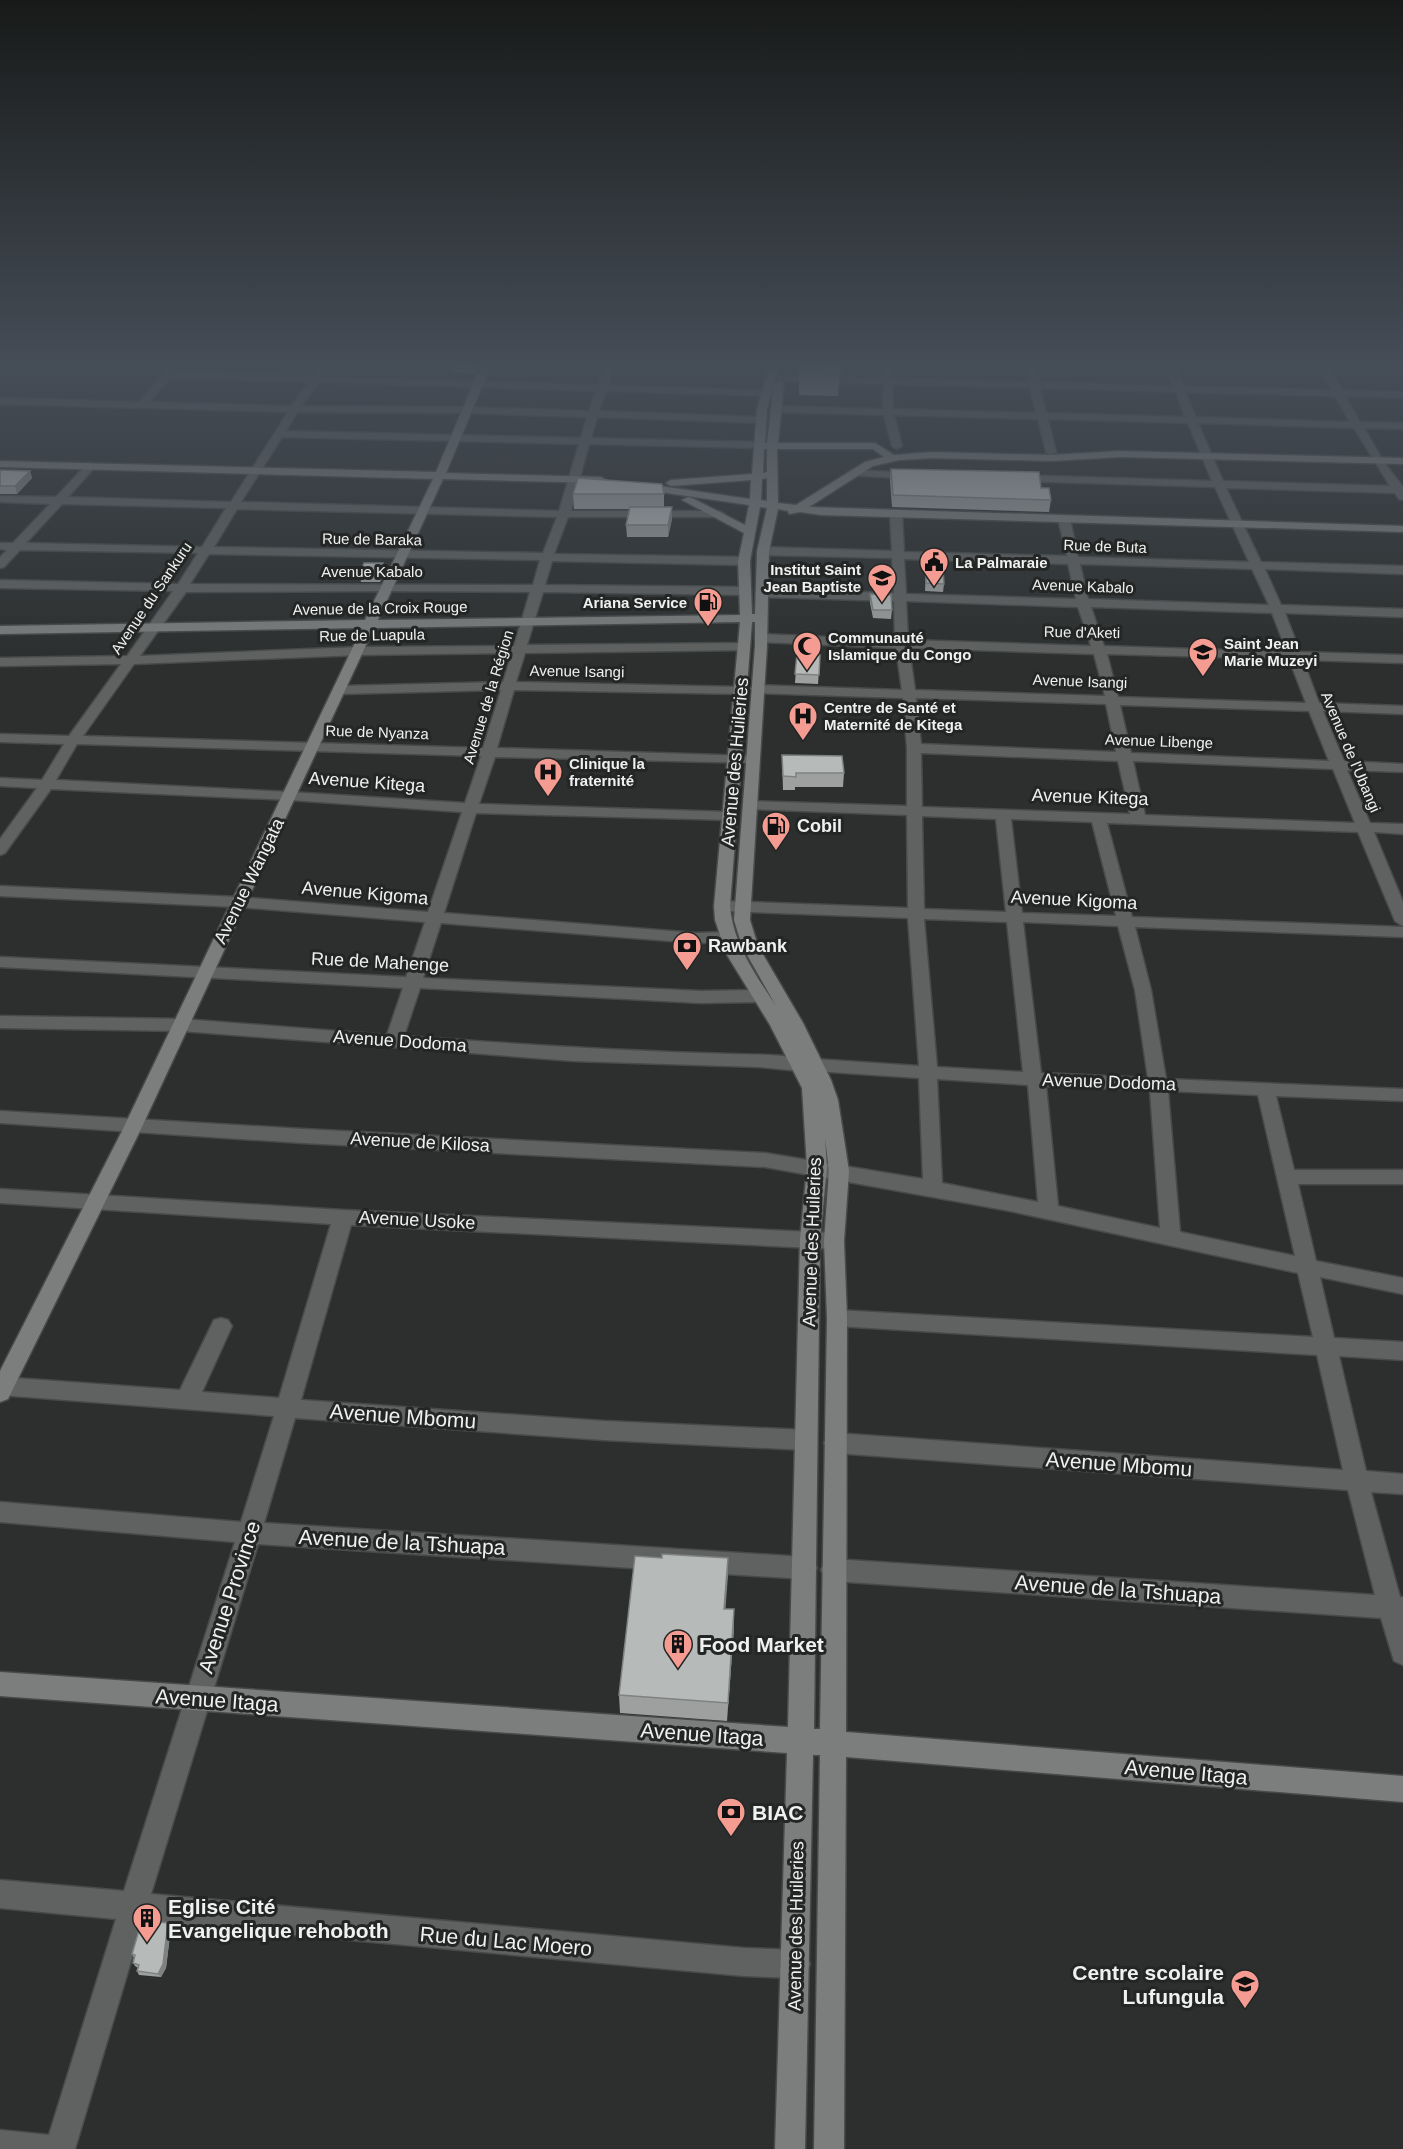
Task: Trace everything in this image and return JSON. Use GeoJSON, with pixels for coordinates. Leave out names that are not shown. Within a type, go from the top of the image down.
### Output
{"type":"FeatureCollection","features":[{"type":"Feature","properties":{"kind":"main road","name":"Avenue Wangata"},"geometry":{"type":"LineString","coordinates":[[1,1388],[96,1201],[182,1024],[372,624],[445,463]]}},
{"type":"Feature","properties":{"kind":"main road","name":"Avenue des Huileries"},"geometry":{"type":"LineString","coordinates":[[765,463],[764,505],[759,529],[744,561],[753,592],[753,642],[744,760],[732,816],[722,906],[727,937],[735,955],[779,1025],[807,1065],[822,1080],[833,1118],[839,1171],[822,1240],[806,1440],[805,1568],[790,2149]]}},
{"type":"Feature","properties":{"kind":"main road"},"geometry":{"type":"LineString","coordinates":[[667,491],[759,529],[797,509],[850,464],[872,463]]}},
{"type":"Feature","properties":{"kind":"main road"},"geometry":{"type":"LineString","coordinates":[[0,464],[574,479],[627,483],[704,482],[765,475]]}},
{"type":"Feature","properties":{"kind":"main road"},"geometry":{"type":"LineString","coordinates":[[627,483],[667,491],[797,509],[1403,529]]}},
{"type":"Feature","properties":{"kind":"main road","name":"Avenue des Huileries"},"geometry":{"type":"LineString","coordinates":[[753,592],[763,551],[759,529]]}},
{"type":"Feature","properties":{"kind":"main road","name":"Avenue de la Croix Rouge"},"geometry":{"type":"LineString","coordinates":[[0,630],[754,618]]}},
{"type":"Feature","properties":{"kind":"main road","name":"Avenue des Huileries"},"geometry":{"type":"LineString","coordinates":[[744,760],[750,805],[742,920],[750,946],[807,1065],[814,1106],[822,1240],[837,1318],[831,1743],[829,2149]]}},
{"type":"Feature","properties":{"kind":"main road","name":"Avenue Itaga"},"geometry":{"type":"LineString","coordinates":[[0,1684],[831,1743],[1403,1789]]}},
{"type":"Feature","properties":{"kind":"street","name":"Avenue du Sankuru"},"geometry":{"type":"LineString","coordinates":[[0,850],[47,784],[73,740],[106,696],[128,660],[154,629],[182,588],[258,463]]}},
{"type":"Feature","properties":{"kind":"street","name":"Avenue de la Région"},"geometry":{"type":"LineString","coordinates":[[394,1040],[432,918],[489,752],[547,557],[564,514],[579,463]]}},
{"type":"Feature","properties":{"kind":"street","name":"Avenue de l'Ubangi"},"geometry":{"type":"LineString","coordinates":[[1210,463],[1276,608],[1314,707],[1403,921]]}},
{"type":"Feature","properties":{"kind":"street"},"geometry":{"type":"LineString","coordinates":[[1380,463],[1401,492]]}},
{"type":"Feature","properties":{"kind":"street"},"geometry":{"type":"LineString","coordinates":[[850,464],[932,476]]}},
{"type":"Feature","properties":{"kind":"street"},"geometry":{"type":"LineString","coordinates":[[0,564],[91,466]]}},
{"type":"Feature","properties":{"kind":"street"},"geometry":{"type":"LineString","coordinates":[[1000,478],[1401,492]]}},
{"type":"Feature","properties":{"kind":"street"},"geometry":{"type":"LineString","coordinates":[[0,499],[564,514],[719,514]]}},
{"type":"Feature","properties":{"kind":"street"},"geometry":{"type":"LineString","coordinates":[[896,514],[898,596],[914,748],[916,912],[928,1072],[933,1188]]}},
{"type":"Feature","properties":{"kind":"street"},"geometry":{"type":"LineString","coordinates":[[1064,519],[1083,603],[1099,649],[1112,699],[1138,819]]}},
{"type":"Feature","properties":{"kind":"street","name":"Rue de Baraka"},"geometry":{"type":"LineString","coordinates":[[0,546],[744,561]]}},
{"type":"Feature","properties":{"kind":"street","name":"Rue de Buta"},"geometry":{"type":"LineString","coordinates":[[763,551],[1403,570]]}},
{"type":"Feature","properties":{"kind":"street","name":"Avenue Kabalo"},"geometry":{"type":"LineString","coordinates":[[0,584],[182,588],[388,587],[753,592],[1403,613]]}},
{"type":"Feature","properties":{"kind":"street","name":"Rue d'Aketi"},"geometry":{"type":"LineString","coordinates":[[753,642],[1099,649],[1403,659]]}},
{"type":"Feature","properties":{"kind":"street","name":"Rue de Luapula"},"geometry":{"type":"LineString","coordinates":[[0,662],[128,660],[358,651],[521,650],[753,642]]}},
{"type":"Feature","properties":{"kind":"street","name":"Avenue Isangi"},"geometry":{"type":"LineString","coordinates":[[340,690],[509,686],[909,692],[1403,710]]}},
{"type":"Feature","properties":{"kind":"street","name":"Rue de Nyanza"},"geometry":{"type":"LineString","coordinates":[[0,738],[744,760]]}},
{"type":"Feature","properties":{"kind":"street","name":"Avenue Libenge"},"geometry":{"type":"LineString","coordinates":[[914,748],[1403,768]]}},
{"type":"Feature","properties":{"kind":"street","name":"Avenue Kitega"},"geometry":{"type":"LineString","coordinates":[[0,782],[290,796],[469,808],[732,816]]}},
{"type":"Feature","properties":{"kind":"street","name":"Avenue Kitega"},"geometry":{"type":"LineString","coordinates":[[750,805],[1403,829]]}},
{"type":"Feature","properties":{"kind":"street"},"geometry":{"type":"LineString","coordinates":[[1003,814],[1049,1210]]}},
{"type":"Feature","properties":{"kind":"street"},"geometry":{"type":"LineString","coordinates":[[1098,816],[1143,990],[1158,1083],[1171,1239]]}},
{"type":"Feature","properties":{"kind":"street","name":"Avenue Kigoma"},"geometry":{"type":"LineString","coordinates":[[0,891],[238,902],[696,938],[727,937]]}},
{"type":"Feature","properties":{"kind":"street","name":"Avenue Kigoma"},"geometry":{"type":"LineString","coordinates":[[722,906],[1403,932]]}},
{"type":"Feature","properties":{"kind":"street","name":"Rue de Mahenge"},"geometry":{"type":"LineString","coordinates":[[0,962],[701,997],[759,996]]}},
{"type":"Feature","properties":{"kind":"street","name":"Avenue Dodoma"},"geometry":{"type":"LineString","coordinates":[[0,1022],[182,1024],[574,1054],[759,1061],[1034,1079],[1403,1095]]}},
{"type":"Feature","properties":{"kind":"street"},"geometry":{"type":"LineString","coordinates":[[1266,1090],[1357,1481],[1397,1607],[1403,1653]]}},
{"type":"Feature","properties":{"kind":"street","name":"Avenue de Kilosa"},"geometry":{"type":"LineString","coordinates":[[0,1117],[303,1136],[765,1160],[817,1167],[1049,1210],[1306,1268],[1403,1286]]}},
{"type":"Feature","properties":{"kind":"street"},"geometry":{"type":"LineString","coordinates":[[1288,1177],[1403,1177]]}},
{"type":"Feature","properties":{"kind":"street","name":"Avenue Usoke"},"geometry":{"type":"LineString","coordinates":[[0,1196],[344,1217],[822,1240]]}},
{"type":"Feature","properties":{"kind":"street","name":"Avenue Province"},"geometry":{"type":"LineString","coordinates":[[60,2149],[196,1699],[289,1409],[344,1217]]}},
{"type":"Feature","properties":{"kind":"street"},"geometry":{"type":"LineString","coordinates":[[837,1318],[1403,1351]]}},
{"type":"Feature","properties":{"kind":"street"},"geometry":{"type":"LineString","coordinates":[[187,1400],[221,1326]]}},
{"type":"Feature","properties":{"kind":"street","name":"Avenue Mbomu"},"geometry":{"type":"LineString","coordinates":[[1,1388],[721,1437],[806,1440]]}},
{"type":"Feature","properties":{"kind":"street","name":"Avenue Mbomu"},"geometry":{"type":"LineString","coordinates":[[835,1443],[1403,1484]]}},
{"type":"Feature","properties":{"kind":"street","name":"Avenue de la Tshuapa"},"geometry":{"type":"LineString","coordinates":[[0,1512],[249,1533],[805,1568]]}},
{"type":"Feature","properties":{"kind":"street","name":"Avenue de la Tshuapa"},"geometry":{"type":"LineString","coordinates":[[833,1570],[1397,1607]]}},
{"type":"Feature","properties":{"kind":"street","name":"Rue du Lac Moero"},"geometry":{"type":"LineString","coordinates":[[0,1894],[132,1908],[744,1962],[796,1964]]}},
{"type":"Feature","properties":{"kind":"street"},"geometry":{"type":"LineString","coordinates":[[0,2145],[45,2149]]}},
{"type":"Feature","properties":{"kind":"building"},"geometry":{"type":"Polygon","coordinates":[[[891,469],[1039,472],[1041,488],[1049,488],[1051,500],[893,495],[891,469]]]}},
{"type":"Feature","properties":{"kind":"building"},"geometry":{"type":"Polygon","coordinates":[[[0,470],[30,471],[15,486],[0,486],[0,470]]]}},
{"type":"Feature","properties":{"kind":"building"},"geometry":{"type":"Polygon","coordinates":[[[578,478],[662,484],[664,494],[573,494],[578,478]]]}},
{"type":"Feature","properties":{"kind":"building"},"geometry":{"type":"Polygon","coordinates":[[[630,507],[672,507],[668,525],[626,525],[630,507]]]}},
{"type":"Feature","properties":{"kind":"building"},"geometry":{"type":"Polygon","coordinates":[[[364,563],[383,563],[379,574],[360,574],[364,563]]]}},
{"type":"Feature","properties":{"kind":"building"},"geometry":{"type":"Polygon","coordinates":[[[926,567],[943,568],[944,584],[926,583],[926,567]]]}},
{"type":"Feature","properties":{"kind":"building"},"geometry":{"type":"Polygon","coordinates":[[[870,594],[891,595],[892,610],[873,610],[870,594]]]}},
{"type":"Feature","properties":{"kind":"building"},"geometry":{"type":"Polygon","coordinates":[[[797,654],[820,655],[819,675],[795,674],[797,654]]]}},
{"type":"Feature","properties":{"kind":"building"},"geometry":{"type":"Polygon","coordinates":[[[782,755],[842,756],[844,773],[796,773],[796,777],[783,776],[782,755]]]}},
{"type":"Feature","properties":{"kind":"building","name":"Food Market"},"geometry":{"type":"Polygon","coordinates":[[[662,1554],[728,1558],[724,1609],[734,1609],[728,1703],[619,1695],[635,1556],[662,1558],[662,1554]]]}},
{"type":"Feature","properties":{"kind":"building","name":"Eglise Cité Evangelique rehoboth"},"geometry":{"type":"Polygon","coordinates":[[[142,1920],[168,1923],[163,1964],[158,1974],[137,1971],[139,1965],[133,1963],[135,1955],[132,1954],[142,1920]]]}},
{"type":"Feature","properties":{"kind":"place","name":"La Palmaraie"},"geometry":{"type":"Point","coordinates":[934,588]}},
{"type":"Feature","properties":{"kind":"place","name":"Institut Saint Jean Baptiste"},"geometry":{"type":"Point","coordinates":[882,604]}},
{"type":"Feature","properties":{"kind":"place","name":"Ariana Service"},"geometry":{"type":"Point","coordinates":[708,628]}},
{"type":"Feature","properties":{"kind":"place","name":"Communauté Islamique du Congo"},"geometry":{"type":"Point","coordinates":[807,672]}},
{"type":"Feature","properties":{"kind":"place","name":"Saint Jean Marie Muzeyi"},"geometry":{"type":"Point","coordinates":[1203,678]}},
{"type":"Feature","properties":{"kind":"place","name":"Centre de Santé et Maternité de Kitega"},"geometry":{"type":"Point","coordinates":[803,742]}},
{"type":"Feature","properties":{"kind":"place","name":"Clinique la fraternité"},"geometry":{"type":"Point","coordinates":[548,798]}},
{"type":"Feature","properties":{"kind":"place","name":"Cobil"},"geometry":{"type":"Point","coordinates":[776,852]}},
{"type":"Feature","properties":{"kind":"place","name":"Rawbank"},"geometry":{"type":"Point","coordinates":[687,972]}},
{"type":"Feature","properties":{"kind":"place","name":"Food Market"},"geometry":{"type":"Point","coordinates":[678,1670]}},
{"type":"Feature","properties":{"kind":"place","name":"BIAC"},"geometry":{"type":"Point","coordinates":[731,1838]}},
{"type":"Feature","properties":{"kind":"place","name":"Eglise Cité Evangelique rehoboth"},"geometry":{"type":"Point","coordinates":[147,1944]}},
{"type":"Feature","properties":{"kind":"place","name":"Centre scolaire Lufungula"},"geometry":{"type":"Point","coordinates":[1245,2010]}}]}
